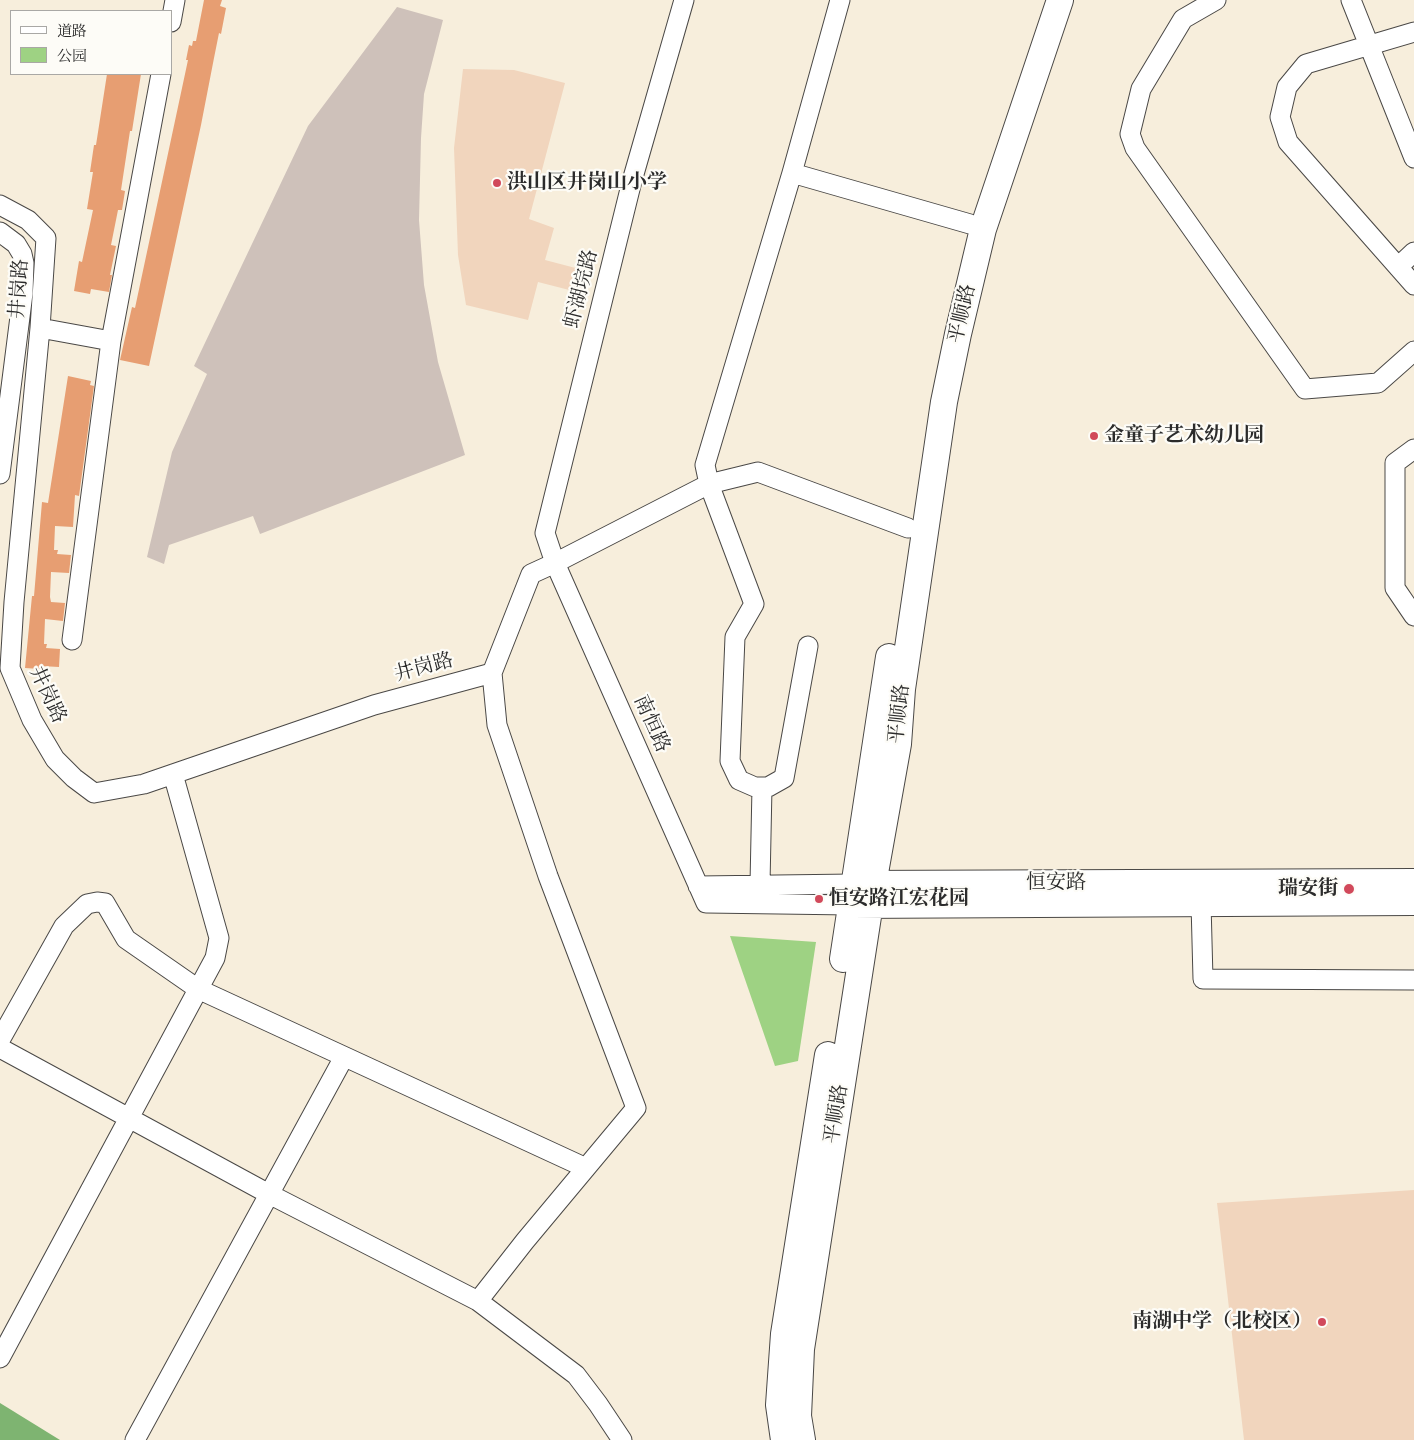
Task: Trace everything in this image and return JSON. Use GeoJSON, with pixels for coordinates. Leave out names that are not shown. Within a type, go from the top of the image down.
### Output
{"type":"FeatureCollection","features":[{"type":"Feature","properties":{"kind":"main road","name":"平顺路"},"geometry":{"type":"LineString","coordinates":[[802,1440],[798,1416],[801,1349],[862,894],[908,528],[955,283],[970,224],[1041,0]]}},
{"type":"Feature","properties":{"kind":"main road","name":"平顺路"},"geometry":{"type":"LineString","coordinates":[[784,1440],[779,1405],[784,1334],[838,998],[898,744],[902,689],[944,402],[958,334],[988,214],[1060,0]]}},
{"type":"Feature","properties":{"kind":"main road","name":"恒安路"},"geometry":{"type":"LineString","coordinates":[[862,894],[1414,882]]}},
{"type":"Feature","properties":{"kind":"main road","name":"恒安路"},"geometry":{"type":"LineString","coordinates":[[862,894],[1200,903],[1414,902]]}},
{"type":"Feature","properties":{"kind":"street"},"geometry":{"type":"LineString","coordinates":[[172,16],[175,0]]}},
{"type":"Feature","properties":{"kind":"street","name":"虾湖垸路"},"geometry":{"type":"LineString","coordinates":[[556,563],[545,533],[632,181],[684,0]]}},
{"type":"Feature","properties":{"kind":"street"},"geometry":{"type":"LineString","coordinates":[[808,646],[784,778],[768,787],[755,787],[739,780],[730,761],[735,637],[754,604],[709,484],[705,465],[792,173],[840,0]]}},
{"type":"Feature","properties":{"kind":"street"},"geometry":{"type":"LineString","coordinates":[[1216,0],[1183,19],[1141,89],[1130,134],[1135,148],[1305,389],[1378,383],[1414,351]]}},
{"type":"Feature","properties":{"kind":"street"},"geometry":{"type":"LineString","coordinates":[[1352,0],[1414,158]]}},
{"type":"Feature","properties":{"kind":"street"},"geometry":{"type":"LineString","coordinates":[[1414,32],[1306,64],[1286,87],[1280,117],[1288,142],[1414,285]]}},
{"type":"Feature","properties":{"kind":"street"},"geometry":{"type":"LineString","coordinates":[[72,640],[112,341],[161,75]]}},
{"type":"Feature","properties":{"kind":"street"},"geometry":{"type":"LineString","coordinates":[[792,173],[970,224]]}},
{"type":"Feature","properties":{"kind":"street","name":"井岗路"},"geometry":{"type":"LineString","coordinates":[[0,205],[28,220],[46,238],[40,328],[14,602],[10,668],[32,720],[55,759],[74,778],[94,793],[144,784],[374,706],[492,673]]}},
{"type":"Feature","properties":{"kind":"street"},"geometry":{"type":"LineString","coordinates":[[0,232],[16,244],[22,254],[24,263],[23,293],[0,474]]}},
{"type":"Feature","properties":{"kind":"street"},"geometry":{"type":"LineString","coordinates":[[1398,267],[1414,252]]}},
{"type":"Feature","properties":{"kind":"street"},"geometry":{"type":"LineString","coordinates":[[40,328],[112,341]]}},
{"type":"Feature","properties":{"kind":"street"},"geometry":{"type":"LineString","coordinates":[[1414,448],[1395,463],[1395,588],[1414,616]]}},
{"type":"Feature","properties":{"kind":"street"},"geometry":{"type":"LineString","coordinates":[[478,1301],[636,1108],[548,876],[497,725],[492,673],[531,574],[709,484],[758,472],[908,528]]}},
{"type":"Feature","properties":{"kind":"street","name":"南恒路"},"geometry":{"type":"LineString","coordinates":[[556,563],[706,903]]}},
{"type":"Feature","properties":{"kind":"street"},"geometry":{"type":"LineString","coordinates":[[0,1358],[215,958],[219,938],[173,774]]}},
{"type":"Feature","properties":{"kind":"street"},"geometry":{"type":"LineString","coordinates":[[760,884],[762,787]]}},
{"type":"Feature","properties":{"kind":"street","name":"恒安路"},"geometry":{"type":"LineString","coordinates":[[698,886],[760,884],[862,894]]}},
{"type":"Feature","properties":{"kind":"street","name":"恒安路"},"geometry":{"type":"LineString","coordinates":[[706,903],[862,894]]}},
{"type":"Feature","properties":{"kind":"street"},"geometry":{"type":"LineString","coordinates":[[0,1040],[64,926],[87,904],[97,902],[105,904],[126,939],[198,989],[586,1168]]}},
{"type":"Feature","properties":{"kind":"street"},"geometry":{"type":"LineString","coordinates":[[1200,903],[1203,979],[1414,980]]}},
{"type":"Feature","properties":{"kind":"street"},"geometry":{"type":"LineString","coordinates":[[0,1048],[269,1194],[478,1301],[576,1375],[622,1440]]}},
{"type":"Feature","properties":{"kind":"street"},"geometry":{"type":"LineString","coordinates":[[135,1440],[344,1057]]}},
{"type":"Feature","properties":{"kind":"shaded area"},"geometry":{"type":"Polygon","coordinates":[[[397,7],[443,20],[424,94],[419,220],[424,285],[438,362],[465,455],[260,534],[253,516],[169,545],[164,564],[147,557],[172,452],[207,374],[194,366],[308,126],[397,7]]]}},
{"type":"Feature","properties":{"kind":"shaded area","name":"洪山区井岗山小学"},"geometry":{"type":"Polygon","coordinates":[[[463,69],[514,70],[565,83],[529,219],[554,228],[545,260],[587,271],[581,293],[538,282],[528,320],[466,305],[458,255],[454,148],[463,69]]]}},
{"type":"Feature","properties":{"kind":"shaded area","name":"南湖中学（北校区）"},"geometry":{"type":"Polygon","coordinates":[[[1414,1190],[1414,1440],[1244,1440],[1217,1203],[1414,1190]]]}},
{"type":"Feature","properties":{"kind":"green space"},"geometry":{"type":"Polygon","coordinates":[[[730,936],[816,942],[798,1061],[775,1066],[730,936]]]}},
{"type":"Feature","properties":{"kind":"green space"},"geometry":{"type":"Polygon","coordinates":[[[0,1403],[60,1440],[0,1440],[0,1403]]]}},
{"type":"Feature","properties":{"kind":"building"},"geometry":{"type":"Polygon","coordinates":[[[204,0],[222,0],[220,6],[226,8],[221,34],[219,33],[149,366],[120,360],[132,307],[135,308],[188,60],[186,60],[189,45],[192,46],[193,41],[196,41],[204,0]]]}},
{"type":"Feature","properties":{"kind":"building"},"geometry":{"type":"Polygon","coordinates":[[[107,75],[141,75],[121,190],[125,191],[122,210],[118,210],[111,245],[116,246],[110,275],[112,275],[109,292],[91,289],[90,294],[74,291],[79,261],[82,262],[93,210],[87,209],[93,172],[90,172],[94,145],[96,145],[107,75]]]}},
{"type":"Feature","properties":{"kind":"building"},"geometry":{"type":"Polygon","coordinates":[[[68,376],[91,381],[90,385],[94,386],[79,496],[75,495],[73,527],[55,526],[54,550],[58,550],[57,554],[71,555],[69,573],[51,572],[51,602],[65,603],[63,621],[45,619],[44,644],[47,644],[46,648],[60,649],[59,667],[41,666],[40,669],[25,668],[32,596],[34,596],[42,502],[48,503],[68,376]]]}},
{"type":"Feature","properties":{"kind":"place","name":"洪山区井岗山小学"},"geometry":{"type":"Point","coordinates":[497,183]}},
{"type":"Feature","properties":{"kind":"place","name":"金童子艺术幼儿园"},"geometry":{"type":"Point","coordinates":[1094,436]}},
{"type":"Feature","properties":{"kind":"place","name":"瑞安街"},"geometry":{"type":"Point","coordinates":[1349,889]}},
{"type":"Feature","properties":{"kind":"place","name":"恒安路江宏花园"},"geometry":{"type":"Point","coordinates":[819,899]}},
{"type":"Feature","properties":{"kind":"place","name":"南湖中学（北校区）"},"geometry":{"type":"Point","coordinates":[1322,1322]}}]}
